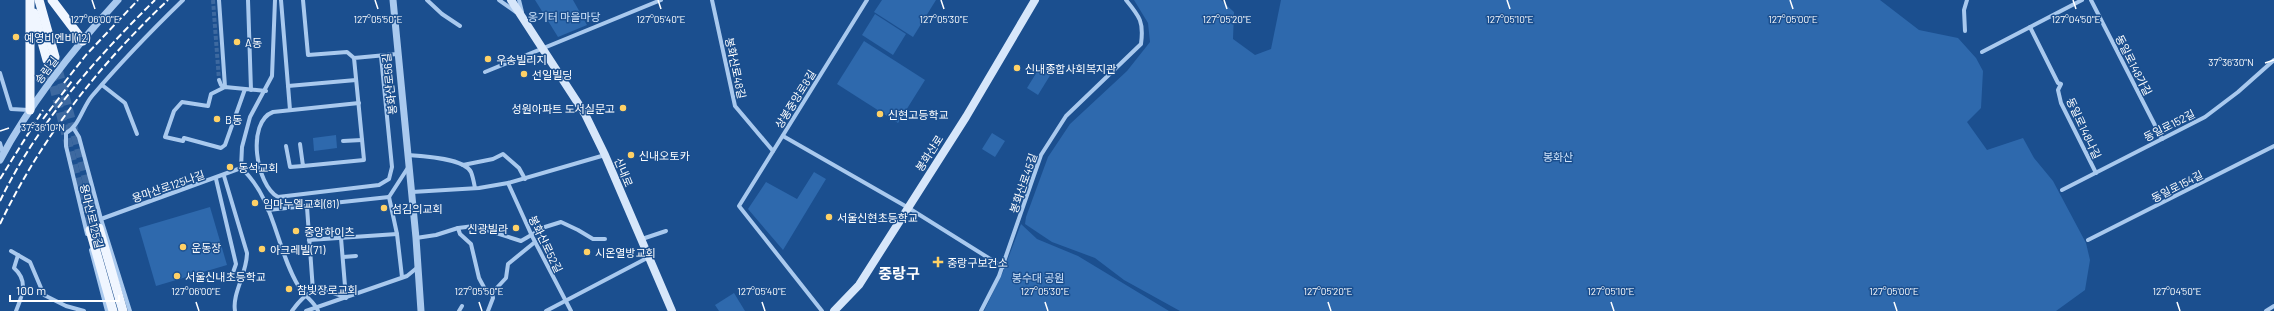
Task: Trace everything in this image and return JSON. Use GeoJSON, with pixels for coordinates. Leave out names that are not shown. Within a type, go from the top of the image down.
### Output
{"type":"FeatureCollection","features":[{"type":"Feature","properties":{"kind":"main road"},"geometry":{"type":"LineString","coordinates":[[30,0],[51,58],[39,0]]}},
{"type":"Feature","properties":{"kind":"main road"},"geometry":{"type":"LineString","coordinates":[[30,0],[30,110]]}},
{"type":"Feature","properties":{"kind":"main road"},"geometry":{"type":"LineString","coordinates":[[52,0],[83,41]]}},
{"type":"Feature","properties":{"kind":"main road","name":"신내로"},"geometry":{"type":"LineString","coordinates":[[511,0],[544,48],[585,114],[605,155],[672,311]]}},
{"type":"Feature","properties":{"kind":"main road","name":"봉화산로"},"geometry":{"type":"LineString","coordinates":[[834,311],[859,285],[966,116],[1035,0]]}},
{"type":"Feature","properties":{"kind":"main road"},"geometry":{"type":"LineString","coordinates":[[99,228],[123,311]]}},
{"type":"Feature","properties":{"kind":"main road"},"geometry":{"type":"LineString","coordinates":[[90,230],[113,311]]}},
{"type":"Feature","properties":{"kind":"street","name":"송림길"},"geometry":{"type":"LineString","coordinates":[[2,157],[30,110],[83,41],[117,0]]}},
{"type":"Feature","properties":{"kind":"street","name":"용마산로125길"},"geometry":{"type":"LineString","coordinates":[[107,311],[66,146],[66,133],[74,129],[90,98],[126,56],[183,0]]}},
{"type":"Feature","properties":{"kind":"street"},"geometry":{"type":"LineString","coordinates":[[219,0],[225,87]]}},
{"type":"Feature","properties":{"kind":"street"},"geometry":{"type":"LineString","coordinates":[[248,0],[251,90]]}},
{"type":"Feature","properties":{"kind":"street"},"geometry":{"type":"LineString","coordinates":[[275,0],[272,76],[266,91],[250,117],[242,147],[241,168],[252,180],[268,210],[283,255],[304,295],[317,309]]}},
{"type":"Feature","properties":{"kind":"street"},"geometry":{"type":"LineString","coordinates":[[281,0],[290,110]]}},
{"type":"Feature","properties":{"kind":"street"},"geometry":{"type":"LineString","coordinates":[[286,146],[290,167],[364,160],[354,58],[347,52],[308,55],[303,0]]}},
{"type":"Feature","properties":{"kind":"street","name":"봉화산로56길"},"geometry":{"type":"LineString","coordinates":[[393,0],[397,54],[412,192],[421,311]]}},
{"type":"Feature","properties":{"kind":"street"},"geometry":{"type":"LineString","coordinates":[[428,0],[442,14],[460,26]]}},
{"type":"Feature","properties":{"kind":"street"},"geometry":{"type":"LineString","coordinates":[[499,0],[523,17]]}},
{"type":"Feature","properties":{"kind":"street"},"geometry":{"type":"LineString","coordinates":[[519,0],[523,17]]}},
{"type":"Feature","properties":{"kind":"street"},"geometry":{"type":"LineString","coordinates":[[485,72],[661,0]]}},
{"type":"Feature","properties":{"kind":"street","name":"봉화산로48길"},"geometry":{"type":"LineString","coordinates":[[712,0],[735,106],[773,151]]}},
{"type":"Feature","properties":{"kind":"street","name":"상봉중앙로8길"},"geometry":{"type":"LineString","coordinates":[[822,311],[739,206],[867,0]]}},
{"type":"Feature","properties":{"kind":"street","name":"봉화산로45길"},"geometry":{"type":"LineString","coordinates":[[981,311],[1003,267],[1041,154],[1066,116],[1141,44],[1143,28],[1134,10],[1126,0]]}},
{"type":"Feature","properties":{"kind":"street"},"geometry":{"type":"LineString","coordinates":[[1965,31],[1964,10],[1967,0]]}},
{"type":"Feature","properties":{"kind":"street"},"geometry":{"type":"LineString","coordinates":[[1982,52],[2082,0]]}},
{"type":"Feature","properties":{"kind":"street","name":"동일로148가길"},"geometry":{"type":"LineString","coordinates":[[2091,0],[2162,139]]}},
{"type":"Feature","properties":{"kind":"street","name":"동일로148나길"},"geometry":{"type":"LineString","coordinates":[[2030,27],[2058,83],[2061,84],[2058,90],[2061,103],[2096,173]]}},
{"type":"Feature","properties":{"kind":"street"},"geometry":{"type":"LineString","coordinates":[[354,58],[397,54]]}},
{"type":"Feature","properties":{"kind":"street"},"geometry":{"type":"LineString","coordinates":[[358,103],[290,110],[268,114],[262,120],[256,137],[260,174],[272,193],[278,197],[386,183],[390,177],[392,167],[381,56]]}},
{"type":"Feature","properties":{"kind":"street","name":"동일로152길"},"geometry":{"type":"LineString","coordinates":[[2062,190],[2205,117],[2238,92],[2274,60]]}},
{"type":"Feature","properties":{"kind":"street"},"geometry":{"type":"LineString","coordinates":[[0,73],[11,109],[30,110]]}},
{"type":"Feature","properties":{"kind":"street"},"geometry":{"type":"LineString","coordinates":[[219,80],[221,86],[225,87],[266,91]]}},
{"type":"Feature","properties":{"kind":"street"},"geometry":{"type":"LineString","coordinates":[[288,86],[356,80]]}},
{"type":"Feature","properties":{"kind":"street"},"geometry":{"type":"LineString","coordinates":[[102,85],[125,103],[137,134]]}},
{"type":"Feature","properties":{"kind":"street"},"geometry":{"type":"LineString","coordinates":[[225,87],[211,94],[208,106],[185,101],[177,106],[170,120],[165,137],[183,141],[184,138],[221,148],[225,145],[245,89]]}},
{"type":"Feature","properties":{"kind":"street","name":"용마산로125길"},"geometry":{"type":"LineString","coordinates":[[74,129],[79,137],[101,219],[130,311]]}},
{"type":"Feature","properties":{"kind":"street"},"geometry":{"type":"LineString","coordinates":[[783,136],[907,207],[1003,267]]}},
{"type":"Feature","properties":{"kind":"street"},"geometry":{"type":"LineString","coordinates":[[343,142],[362,140]]}},
{"type":"Feature","properties":{"kind":"street"},"geometry":{"type":"LineString","coordinates":[[0,144],[2,157]]}},
{"type":"Feature","properties":{"kind":"street"},"geometry":{"type":"LineString","coordinates":[[300,144],[303,166]]}},
{"type":"Feature","properties":{"kind":"street","name":"동일로154길"},"geometry":{"type":"LineString","coordinates":[[2088,240],[2274,146]]}},
{"type":"Feature","properties":{"kind":"street"},"geometry":{"type":"LineString","coordinates":[[463,165],[491,159],[503,154],[519,168],[525,179]]}},
{"type":"Feature","properties":{"kind":"street"},"geometry":{"type":"LineString","coordinates":[[408,155],[438,158],[463,165],[471,172],[475,188]]}},
{"type":"Feature","properties":{"kind":"street"},"geometry":{"type":"LineString","coordinates":[[412,192],[475,188],[508,183],[605,155]]}},
{"type":"Feature","properties":{"kind":"street"},"geometry":{"type":"LineString","coordinates":[[402,278],[397,234],[389,197],[409,165]]}},
{"type":"Feature","properties":{"kind":"street","name":"용마산로125나길"},"geometry":{"type":"LineString","coordinates":[[101,219],[216,179],[241,168]]}},
{"type":"Feature","properties":{"kind":"street"},"geometry":{"type":"LineString","coordinates":[[224,176],[247,253],[247,266],[233,303],[235,311]]}},
{"type":"Feature","properties":{"kind":"street"},"geometry":{"type":"LineString","coordinates":[[216,179],[236,264],[231,278]]}},
{"type":"Feature","properties":{"kind":"street","name":"봉화산로52길"},"geometry":{"type":"LineString","coordinates":[[508,183],[532,236],[571,311]]}},
{"type":"Feature","properties":{"kind":"street"},"geometry":{"type":"LineString","coordinates":[[268,210],[389,197]]}},
{"type":"Feature","properties":{"kind":"street"},"geometry":{"type":"LineString","coordinates":[[307,207],[313,291]]}},
{"type":"Feature","properties":{"kind":"street"},"geometry":{"type":"LineString","coordinates":[[416,238],[436,235],[458,228],[474,226],[521,241],[532,236],[545,227],[561,222],[578,230],[593,240],[605,239]]}},
{"type":"Feature","properties":{"kind":"street"},"geometry":{"type":"LineString","coordinates":[[458,228],[460,234],[470,244],[480,280],[486,291],[492,293]]}},
{"type":"Feature","properties":{"kind":"street"},"geometry":{"type":"LineString","coordinates":[[642,240],[666,231]]}},
{"type":"Feature","properties":{"kind":"street"},"geometry":{"type":"LineString","coordinates":[[309,240],[397,234]]}},
{"type":"Feature","properties":{"kind":"street"},"geometry":{"type":"LineString","coordinates":[[341,238],[346,298]]}},
{"type":"Feature","properties":{"kind":"street"},"geometry":{"type":"LineString","coordinates":[[488,311],[493,298],[492,293],[506,278],[508,264],[535,242]]}},
{"type":"Feature","properties":{"kind":"street"},"geometry":{"type":"LineString","coordinates":[[11,251],[30,262],[44,295],[66,306],[84,311]]}},
{"type":"Feature","properties":{"kind":"street"},"geometry":{"type":"LineString","coordinates":[[16,311],[24,290],[21,277],[14,268],[18,254]]}},
{"type":"Feature","properties":{"kind":"street"},"geometry":{"type":"LineString","coordinates":[[343,257],[356,256]]}},
{"type":"Feature","properties":{"kind":"street"},"geometry":{"type":"LineString","coordinates":[[546,311],[649,257]]}},
{"type":"Feature","properties":{"kind":"street"},"geometry":{"type":"LineString","coordinates":[[306,311],[317,309],[402,278],[418,267]]}},
{"type":"Feature","properties":{"kind":"street"},"geometry":{"type":"LineString","coordinates":[[292,311],[304,295],[313,291],[332,291],[346,298]]}},
{"type":"Feature","properties":{"kind":"street"},"geometry":{"type":"LineString","coordinates":[[459,311],[462,306]]}},
{"type":"Feature","properties":{"kind":"street"},"geometry":{"type":"LineString","coordinates":[[2266,311],[2274,306]]}},
{"type":"Feature","properties":{"kind":"green space","name":"옹기터 마을마당"},"geometry":{"type":"Polygon","coordinates":[[[535,0],[573,0],[587,25],[558,37],[535,0]]]}},
{"type":"Feature","properties":{"kind":"green space"},"geometry":{"type":"Polygon","coordinates":[[[882,0],[936,0],[913,37],[874,12],[882,0]]]}},
{"type":"Feature","properties":{"kind":"green space","name":"봉화산"},"geometry":{"type":"Polygon","coordinates":[[[1134,0],[1221,0],[1234,12],[1233,39],[1255,55],[1271,49],[1281,0],[1880,0],[1919,30],[1958,38],[1976,58],[1983,71],[1981,108],[1967,122],[1987,150],[2023,138],[2034,158],[2053,181],[2086,243],[2090,260],[2085,290],[2056,311],[1180,311],[1124,280],[1095,258],[1052,242],[1025,224],[1026,217],[1048,157],[1070,124],[1127,71],[1150,42],[1148,23],[1134,0]]]}},
{"type":"Feature","properties":{"kind":"green space"},"geometry":{"type":"Polygon","coordinates":[[[875,14],[906,34],[893,55],[862,35],[875,14]]]}},
{"type":"Feature","properties":{"kind":"green space"},"geometry":{"type":"Polygon","coordinates":[[[864,41],[925,80],[898,123],[837,84],[864,41]]]}},
{"type":"Feature","properties":{"kind":"green space"},"geometry":{"type":"Polygon","coordinates":[[[1043,62],[1054,69],[1038,95],[1027,88],[1043,62]]]}},
{"type":"Feature","properties":{"kind":"green space"},"geometry":{"type":"Polygon","coordinates":[[[992,133],[1005,141],[995,157],[982,149],[992,133]]]}},
{"type":"Feature","properties":{"kind":"green space"},"geometry":{"type":"Polygon","coordinates":[[[336,135],[337,148],[314,151],[313,138],[336,135]]]}},
{"type":"Feature","properties":{"kind":"green space"},"geometry":{"type":"Polygon","coordinates":[[[814,172],[826,179],[783,250],[748,209],[766,182],[797,199],[814,172]]]}},
{"type":"Feature","properties":{"kind":"green space","name":"운동장"},"geometry":{"type":"Polygon","coordinates":[[[210,207],[227,265],[156,286],[139,228],[210,207]]]}},
{"type":"Feature","properties":{"kind":"green space","name":"봉수대 공원"},"geometry":{"type":"Polygon","coordinates":[[[1021,224],[1037,239],[1078,256],[1169,311],[984,311],[1003,272],[1021,224]]]}},
{"type":"Feature","properties":{"kind":"green space"},"geometry":{"type":"Polygon","coordinates":[[[734,293],[745,311],[719,311],[715,305],[734,293]]]}},
{"type":"Feature","properties":{"kind":"tunnel"},"geometry":{"type":"LineString","coordinates":[[213,0],[219,80]]}},
{"type":"Feature","properties":{"kind":"tunnel"},"geometry":{"type":"LineString","coordinates":[[55,57],[99,228]]}},
{"type":"Feature","properties":{"kind":"tunnel"},"geometry":{"type":"LineString","coordinates":[[47,60],[90,230]]}},
{"type":"Feature","properties":{"kind":"railway"},"geometry":{"type":"LineString","coordinates":[[64,83],[86,55],[138,0]]}},
{"type":"Feature","properties":{"kind":"railway"},"geometry":{"type":"LineString","coordinates":[[0,201],[31,145],[49,119],[89,69],[155,0]]}},
{"type":"Feature","properties":{"kind":"railway"},"geometry":{"type":"LineString","coordinates":[[0,224],[16,192],[53,132],[95,77],[118,50],[168,0]]}},
{"type":"Feature","properties":{"kind":"railway"},"geometry":{"type":"LineString","coordinates":[[43,119],[72,81]]}},
{"type":"Feature","properties":{"kind":"railway"},"geometry":{"type":"LineString","coordinates":[[0,179],[43,110]]}},
{"type":"Feature","properties":{"kind":"place","name":"예영비엔비(12)"},"geometry":{"type":"Point","coordinates":[16,37]}},
{"type":"Feature","properties":{"kind":"place","name":"A동"},"geometry":{"type":"Point","coordinates":[237,42]}},
{"type":"Feature","properties":{"kind":"place","name":"우송빌리지"},"geometry":{"type":"Point","coordinates":[488,59]}},
{"type":"Feature","properties":{"kind":"place","name":"신내종합사회복지관"},"geometry":{"type":"Point","coordinates":[1017,68]}},
{"type":"Feature","properties":{"kind":"place","name":"선일빌딩"},"geometry":{"type":"Point","coordinates":[524,74]}},
{"type":"Feature","properties":{"kind":"place","name":"성원아파트 도서실문고"},"geometry":{"type":"Point","coordinates":[623,108]}},
{"type":"Feature","properties":{"kind":"place","name":"신현고등학교"},"geometry":{"type":"Point","coordinates":[880,114]}},
{"type":"Feature","properties":{"kind":"place","name":"B동"},"geometry":{"type":"Point","coordinates":[217,119]}},
{"type":"Feature","properties":{"kind":"place","name":"신내오토카"},"geometry":{"type":"Point","coordinates":[631,155]}},
{"type":"Feature","properties":{"kind":"place","name":"동석교회"},"geometry":{"type":"Point","coordinates":[230,167]}},
{"type":"Feature","properties":{"kind":"place","name":"임마누엘교회(81)"},"geometry":{"type":"Point","coordinates":[255,203]}},
{"type":"Feature","properties":{"kind":"place","name":"섬김의교회"},"geometry":{"type":"Point","coordinates":[384,208]}},
{"type":"Feature","properties":{"kind":"place","name":"서울신현초등학교"},"geometry":{"type":"Point","coordinates":[829,217]}},
{"type":"Feature","properties":{"kind":"place","name":"신광빌라"},"geometry":{"type":"Point","coordinates":[516,228]}},
{"type":"Feature","properties":{"kind":"place","name":"중앙하이츠"},"geometry":{"type":"Point","coordinates":[296,231]}},
{"type":"Feature","properties":{"kind":"place","name":"운동장"},"geometry":{"type":"Point","coordinates":[183,247]}},
{"type":"Feature","properties":{"kind":"place","name":"아크레빌(71)"},"geometry":{"type":"Point","coordinates":[262,249]}},
{"type":"Feature","properties":{"kind":"place","name":"시온열방교회"},"geometry":{"type":"Point","coordinates":[587,252]}},
{"type":"Feature","properties":{"kind":"place","name":"중랑구보건소"},"geometry":{"type":"Point","coordinates":[938,262]}},
{"type":"Feature","properties":{"kind":"place","name":"서울신내초등학교"},"geometry":{"type":"Point","coordinates":[177,276]}},
{"type":"Feature","properties":{"kind":"place","name":"참빛장로교회"},"geometry":{"type":"Point","coordinates":[289,289]}},
{"type":"Feature","properties":{"kind":"district","name":"중랑구"},"geometry":{"type":"Point","coordinates":[899,273]}}]}
